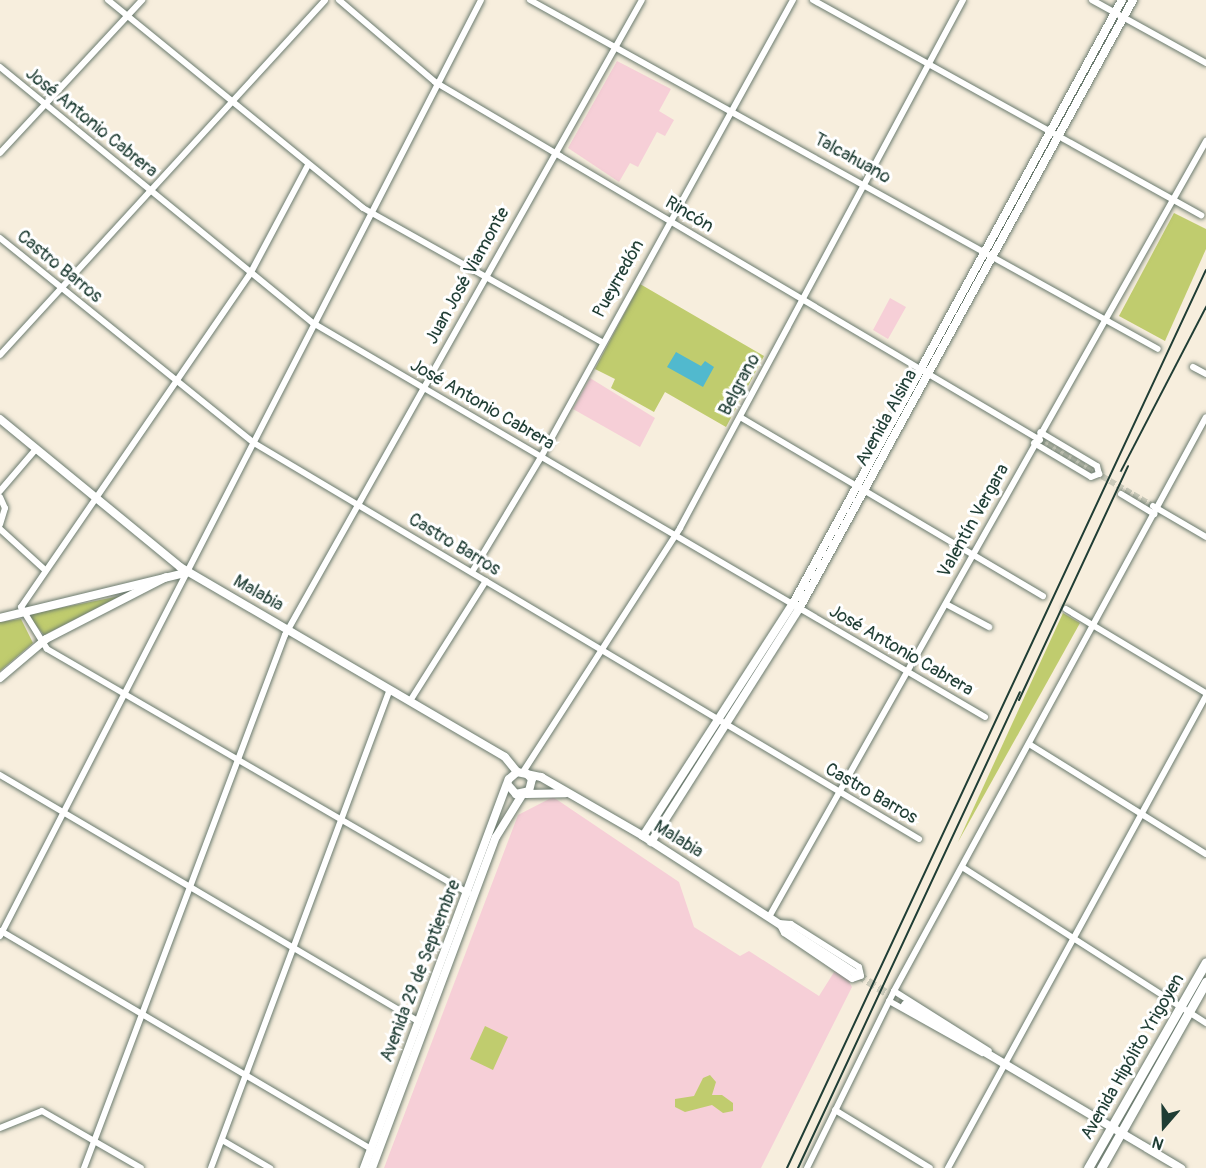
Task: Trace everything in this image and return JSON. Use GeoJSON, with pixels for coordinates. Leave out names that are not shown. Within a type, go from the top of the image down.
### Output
{"type":"FeatureCollection","features":[{"type":"Feature","properties":{"kind":"main road","name":"Avenida Alsina"},"geometry":{"type":"LineString","coordinates":[[1120,15],[1122,0]]}},
{"type":"Feature","properties":{"kind":"main road","name":"Avenida Alsina"},"geometry":{"type":"LineString","coordinates":[[651,842],[796,607],[1120,15],[1133,0]]}},
{"type":"Feature","properties":{"kind":"main road","name":"Avenida Alsina"},"geometry":{"type":"LineString","coordinates":[[642,836],[722,724]]}},
{"type":"Feature","properties":{"kind":"main road","name":"Avenida 29 de Septiembre"},"geometry":{"type":"LineString","coordinates":[[372,1168],[375,1152],[509,786],[522,772]]}},
{"type":"Feature","properties":{"kind":"main road","name":"Malabia"},"geometry":{"type":"LineString","coordinates":[[522,772],[568,794],[642,836],[858,975]]}},
{"type":"Feature","properties":{"kind":"main road"},"geometry":{"type":"LineString","coordinates":[[522,772],[532,783],[524,794]]}},
{"type":"Feature","properties":{"kind":"main road"},"geometry":{"type":"LineString","coordinates":[[509,786],[524,794],[568,794]]}},
{"type":"Feature","properties":{"kind":"main road","name":"Avenida 29 de Septiembre"},"geometry":{"type":"LineString","coordinates":[[471,894],[501,825],[524,794]]}},
{"type":"Feature","properties":{"kind":"main road","name":"Avenida Hipólito Yrigoyen"},"geometry":{"type":"LineString","coordinates":[[1101,1168],[1185,1010],[1206,962]]}},
{"type":"Feature","properties":{"kind":"main road","name":"Avenida Hipólito Yrigoyen"},"geometry":{"type":"LineString","coordinates":[[1088,1168],[1185,1010],[1206,982]]}},
{"type":"Feature","properties":{"kind":"main road"},"geometry":{"type":"LineString","coordinates":[[905,1005],[1181,1168]]}},
{"type":"Feature","properties":{"kind":"main road","name":"Avenida 29 de Septiembre"},"geometry":{"type":"LineString","coordinates":[[364,1168],[375,1152]]}},
{"type":"Feature","properties":{"kind":"street"},"geometry":{"type":"LineString","coordinates":[[108,0],[308,165],[369,212],[602,342]]}},
{"type":"Feature","properties":{"kind":"street"},"geometry":{"type":"LineString","coordinates":[[0,153],[142,0]]}},
{"type":"Feature","properties":{"kind":"street"},"geometry":{"type":"LineString","coordinates":[[0,354],[325,0]]}},
{"type":"Feature","properties":{"kind":"street","name":"Rincón"},"geometry":{"type":"LineString","coordinates":[[339,0],[435,82],[1037,438]]}},
{"type":"Feature","properties":{"kind":"street"},"geometry":{"type":"LineString","coordinates":[[375,1152],[246,1074],[1,933],[254,443],[435,82],[481,0]]}},
{"type":"Feature","properties":{"kind":"street","name":"Talcahuano"},"geometry":{"type":"LineString","coordinates":[[530,0],[865,183],[1158,349]]}},
{"type":"Feature","properties":{"kind":"street","name":"Juan José Viamonte"},"geometry":{"type":"LineString","coordinates":[[84,1168],[188,886],[288,630],[360,506],[485,276],[642,0]]}},
{"type":"Feature","properties":{"kind":"street","name":"Pueyrredón"},"geometry":{"type":"LineString","coordinates":[[471,572],[541,457],[668,221],[793,0]]}},
{"type":"Feature","properties":{"kind":"street"},"geometry":{"type":"LineString","coordinates":[[813,0],[929,62],[1200,215]]}},
{"type":"Feature","properties":{"kind":"street","name":"Belgrano"},"geometry":{"type":"LineString","coordinates":[[522,772],[675,537],[963,0]]}},
{"type":"Feature","properties":{"kind":"street"},"geometry":{"type":"LineString","coordinates":[[1092,0],[1206,63]]}},
{"type":"Feature","properties":{"kind":"street","name":"José Antonio Cabrera"},"geometry":{"type":"LineString","coordinates":[[0,67],[250,274],[313,323],[985,717]]}},
{"type":"Feature","properties":{"kind":"street","name":"Valentín Vergara"},"geometry":{"type":"LineString","coordinates":[[769,917],[1206,141]]}},
{"type":"Feature","properties":{"kind":"street"},"geometry":{"type":"LineString","coordinates":[[308,165],[250,274],[25,596],[23,613],[41,643],[125,695],[341,817],[471,894]]}},
{"type":"Feature","properties":{"kind":"street","name":"Castro Barros"},"geometry":{"type":"LineString","coordinates":[[0,238],[254,443],[722,724],[919,839]]}},
{"type":"Feature","properties":{"kind":"street"},"geometry":{"type":"LineString","coordinates":[[1193,367],[1206,374]]}},
{"type":"Feature","properties":{"kind":"street"},"geometry":{"type":"LineString","coordinates":[[740,417],[1043,596]]}},
{"type":"Feature","properties":{"kind":"street"},"geometry":{"type":"LineString","coordinates":[[807,1168],[894,991],[1206,417]]}},
{"type":"Feature","properties":{"kind":"street","name":"Malabia"},"geometry":{"type":"LineString","coordinates":[[0,419],[188,572],[505,757],[522,772]]}},
{"type":"Feature","properties":{"kind":"street"},"geometry":{"type":"LineString","coordinates":[[1037,438],[1097,466],[1099,474],[1091,477],[1037,438]]}},
{"type":"Feature","properties":{"kind":"street"},"geometry":{"type":"LineString","coordinates":[[0,491],[36,449]]}},
{"type":"Feature","properties":{"kind":"street"},"geometry":{"type":"LineString","coordinates":[[1120,494],[1206,537]]}},
{"type":"Feature","properties":{"kind":"street"},"geometry":{"type":"LineString","coordinates":[[0,497],[5,508],[0,524]]}},
{"type":"Feature","properties":{"kind":"street"},"geometry":{"type":"LineString","coordinates":[[0,529],[44,569]]}},
{"type":"Feature","properties":{"kind":"street"},"geometry":{"type":"LineString","coordinates":[[0,618],[188,572]]}},
{"type":"Feature","properties":{"kind":"street"},"geometry":{"type":"LineString","coordinates":[[0,678],[41,643],[166,577]]}},
{"type":"Feature","properties":{"kind":"street"},"geometry":{"type":"LineString","coordinates":[[410,701],[486,581]]}},
{"type":"Feature","properties":{"kind":"street"},"geometry":{"type":"LineString","coordinates":[[946,604],[990,627]]}},
{"type":"Feature","properties":{"kind":"street"},"geometry":{"type":"LineString","coordinates":[[948,1168],[1072,936],[1206,694],[1066,609]]}},
{"type":"Feature","properties":{"kind":"street"},"geometry":{"type":"LineString","coordinates":[[211,1168],[390,690]]}},
{"type":"Feature","properties":{"kind":"street"},"geometry":{"type":"LineString","coordinates":[[1029,744],[1206,854]]}},
{"type":"Feature","properties":{"kind":"street"},"geometry":{"type":"LineString","coordinates":[[0,775],[423,1023]]}},
{"type":"Feature","properties":{"kind":"street"},"geometry":{"type":"LineString","coordinates":[[962,867],[1206,1023]]}},
{"type":"Feature","properties":{"kind":"street","name":"Malabia"},"geometry":{"type":"LineString","coordinates":[[779,923],[791,924],[859,967],[861,976],[852,979],[784,933],[779,923]]}},
{"type":"Feature","properties":{"kind":"street"},"geometry":{"type":"LineString","coordinates":[[894,991],[994,1056]]}},
{"type":"Feature","properties":{"kind":"street"},"geometry":{"type":"LineString","coordinates":[[889,1001],[973,1051],[994,1056]]}},
{"type":"Feature","properties":{"kind":"street"},"geometry":{"type":"LineString","coordinates":[[0,1128],[38,1110],[141,1168]]}},
{"type":"Feature","properties":{"kind":"street"},"geometry":{"type":"LineString","coordinates":[[835,1110],[930,1168]]}},
{"type":"Feature","properties":{"kind":"street"},"geometry":{"type":"LineString","coordinates":[[222,1140],[270,1168]]}},
{"type":"Feature","properties":{"kind":"shaded area"},"geometry":{"type":"Polygon","coordinates":[[[617,61],[671,89],[659,111],[674,120],[665,136],[657,132],[638,167],[630,163],[619,182],[568,148],[617,61]]]}},
{"type":"Feature","properties":{"kind":"shaded area"},"geometry":{"type":"Polygon","coordinates":[[[890,298],[906,307],[888,339],[873,330],[890,298]]]}},
{"type":"Feature","properties":{"kind":"shaded area"},"geometry":{"type":"Polygon","coordinates":[[[590,378],[655,418],[640,447],[573,409],[590,378]]]}},
{"type":"Feature","properties":{"kind":"shaded area"},"geometry":{"type":"Polygon","coordinates":[[[553,797],[679,882],[694,927],[740,956],[749,951],[819,996],[836,969],[846,976],[852,987],[761,1168],[384,1168],[518,815],[553,797]]]}},
{"type":"Feature","properties":{"kind":"green space"},"geometry":{"type":"Polygon","coordinates":[[[1174,213],[1206,229],[1206,249],[1165,341],[1119,316],[1174,213]]]}},
{"type":"Feature","properties":{"kind":"green space"},"geometry":{"type":"Polygon","coordinates":[[[640,284],[764,356],[726,427],[665,392],[654,412],[611,388],[615,379],[595,369],[640,284]]]}},
{"type":"Feature","properties":{"kind":"green space"},"geometry":{"type":"Polygon","coordinates":[[[120,596],[44,635],[30,618],[30,614],[120,596]]]}},
{"type":"Feature","properties":{"kind":"green space"},"geometry":{"type":"Polygon","coordinates":[[[1063,613],[1080,623],[958,842],[1012,724],[1063,613]]]}},
{"type":"Feature","properties":{"kind":"green space"},"geometry":{"type":"Polygon","coordinates":[[[21,619],[33,643],[0,671],[0,622],[21,619]]]}},
{"type":"Feature","properties":{"kind":"green space"},"geometry":{"type":"Polygon","coordinates":[[[485,1026],[508,1037],[493,1070],[470,1059],[485,1026]]]}},
{"type":"Feature","properties":{"kind":"green space"},"geometry":{"type":"Polygon","coordinates":[[[710,1075],[716,1082],[712,1095],[722,1095],[733,1103],[733,1111],[723,1113],[712,1105],[685,1112],[675,1107],[675,1099],[694,1096],[703,1078],[710,1075]]]}},
{"type":"Feature","properties":{"kind":"water"},"geometry":{"type":"Polygon","coordinates":[[[676,352],[701,366],[705,361],[714,367],[703,387],[667,367],[676,352]]]}},
{"type":"Feature","properties":{"kind":"tunnel"},"geometry":{"type":"LineString","coordinates":[[1040,440],[1153,506]]}},
{"type":"Feature","properties":{"kind":"tunnel"},"geometry":{"type":"LineString","coordinates":[[858,975],[905,1005]]}},
{"type":"Feature","properties":{"kind":"railway"},"geometry":{"type":"LineString","coordinates":[[787,1168],[1206,270]]}},
{"type":"Feature","properties":{"kind":"railway"},"geometry":{"type":"LineString","coordinates":[[1121,471],[1206,307]]}},
{"type":"Feature","properties":{"kind":"railway"},"geometry":{"type":"LineString","coordinates":[[1019,700],[1128,466]]}},
{"type":"Feature","properties":{"kind":"railway"},"geometry":{"type":"LineString","coordinates":[[798,1168],[1020,692]]}}]}
